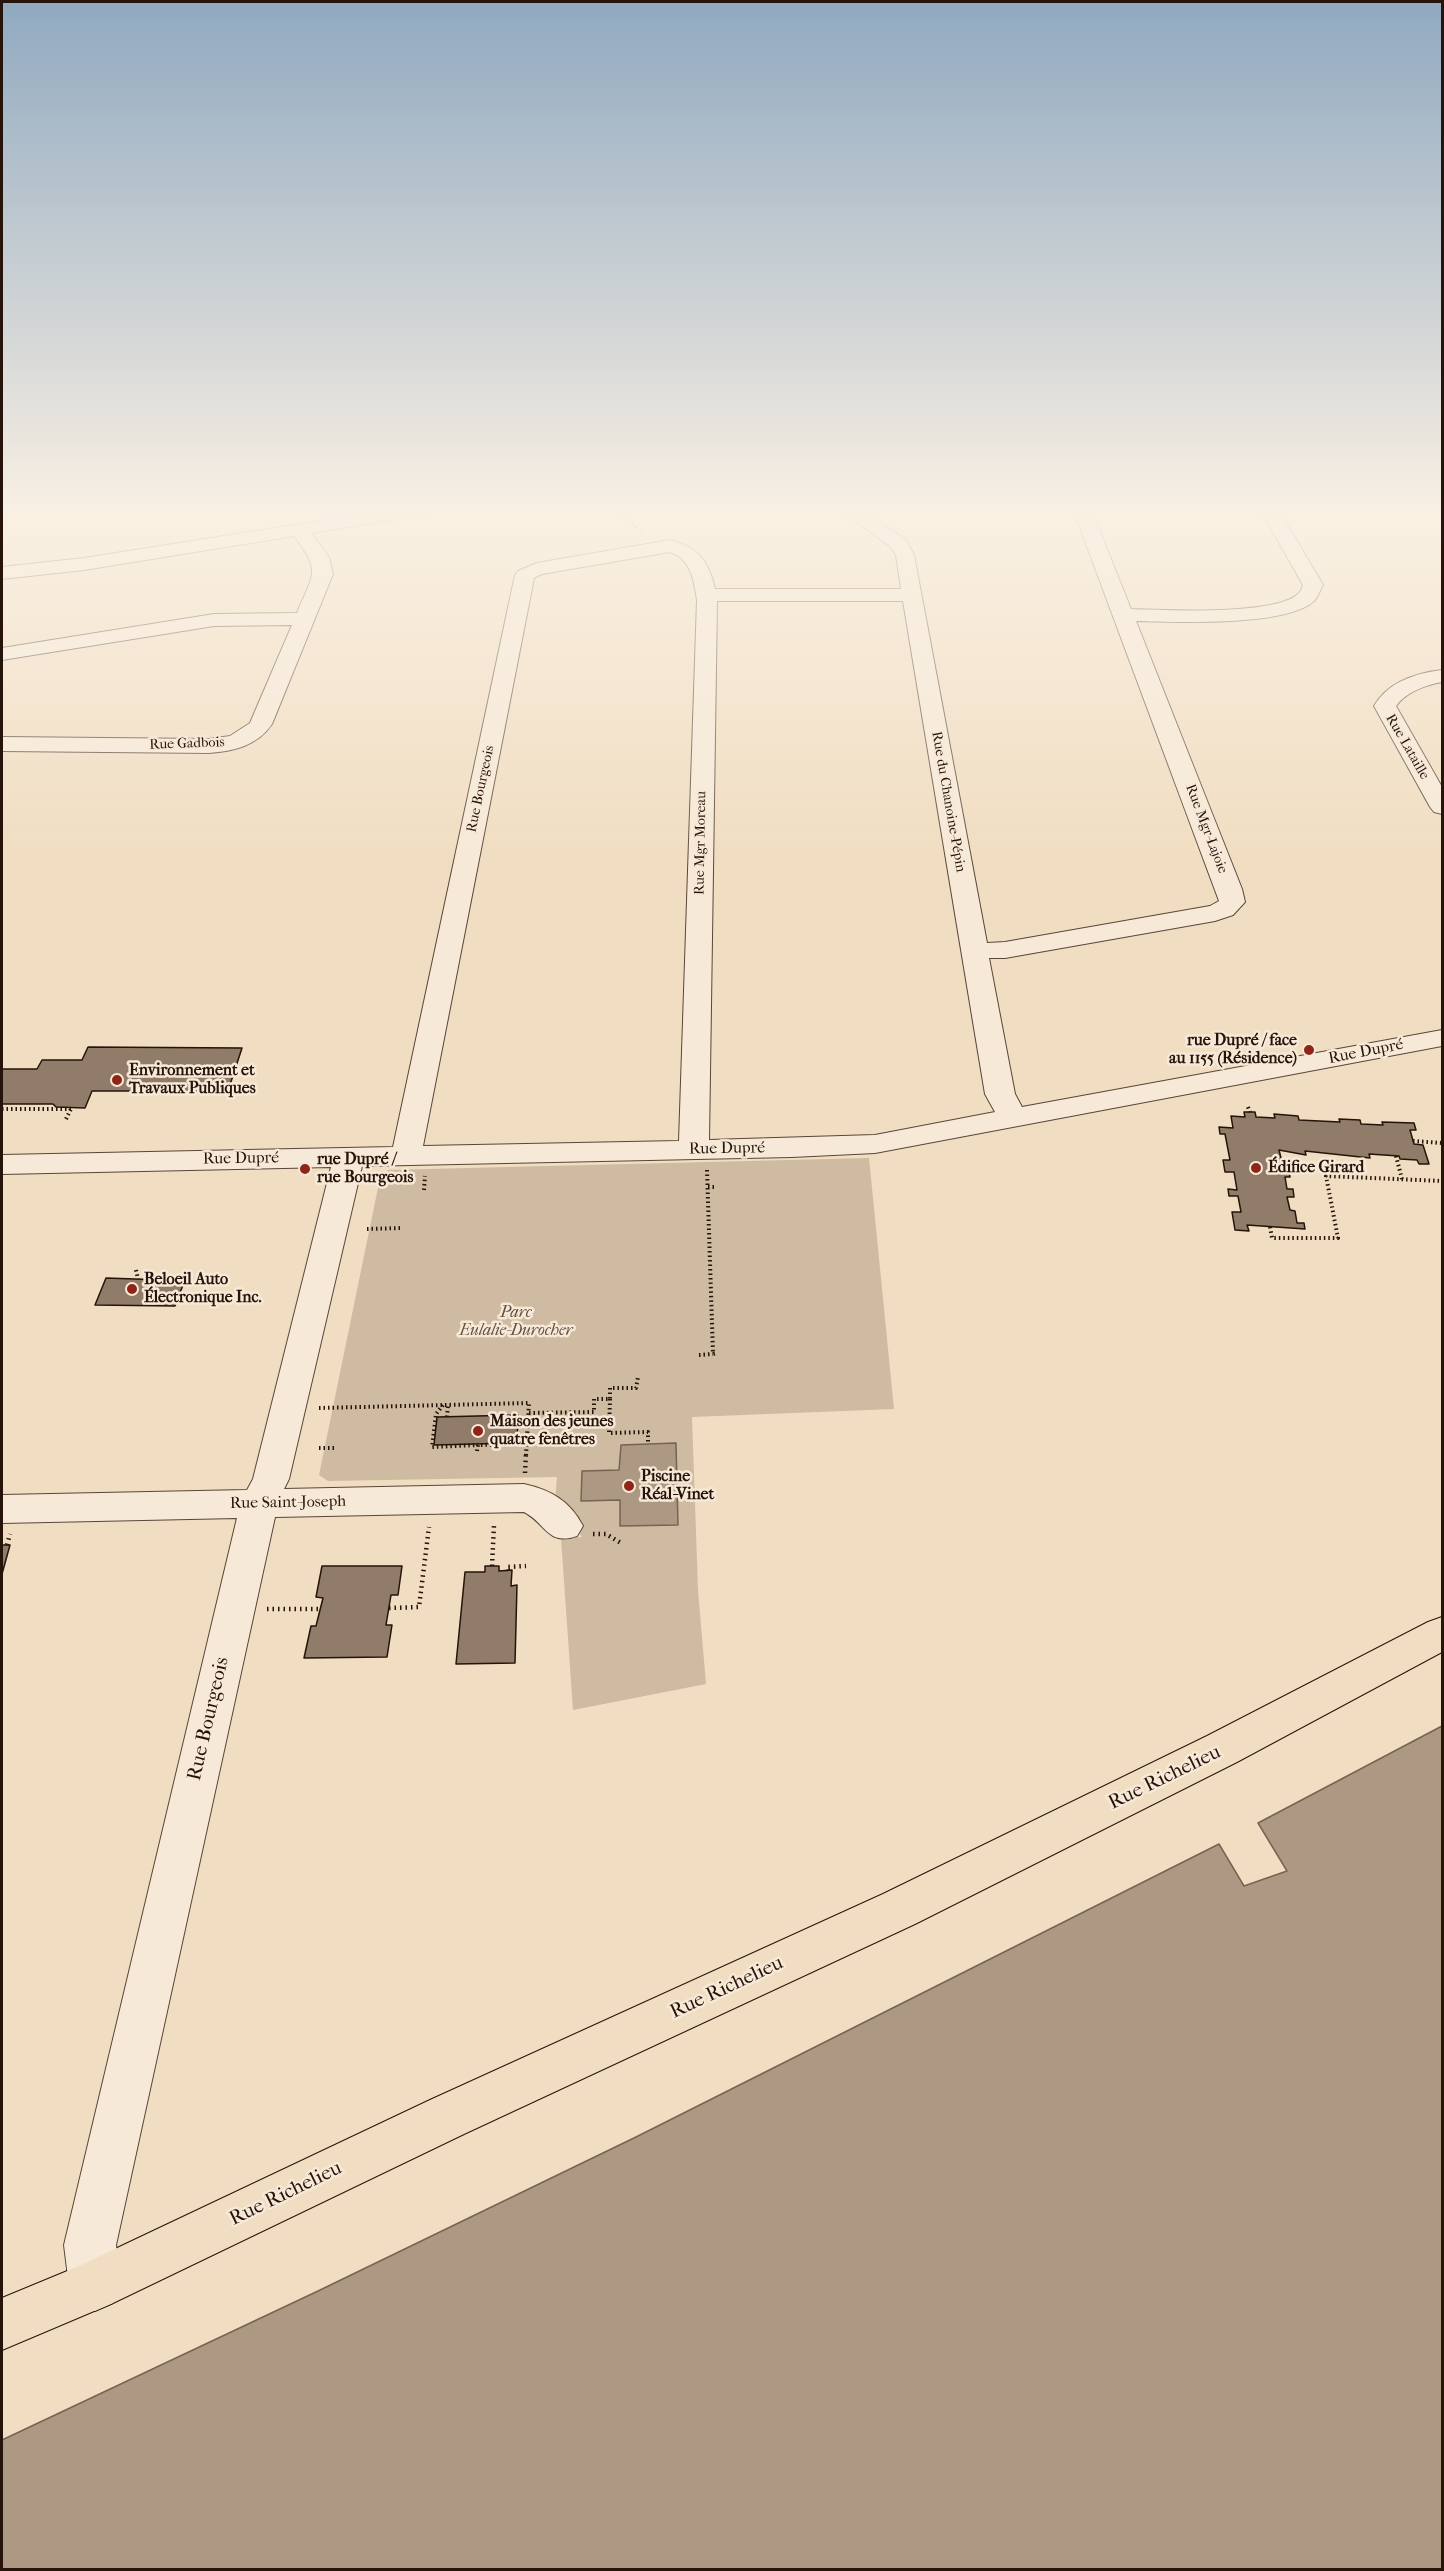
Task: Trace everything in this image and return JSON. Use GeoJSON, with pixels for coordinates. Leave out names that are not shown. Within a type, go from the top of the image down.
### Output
{"type":"FeatureCollection","features":[{"type":"Feature","properties":{"kind":"main road","name":"Rue Richelieu"},"geometry":{"type":"LineString","coordinates":[[2,2324],[95,2285],[447,2117],[899,1909],[1222,1749],[1443,1633]]}},
{"type":"Feature","properties":{"kind":"street"},"geometry":{"type":"LineString","coordinates":[[2,654],[158,629]]}},
{"type":"Feature","properties":{"kind":"street","name":"Rue Gadbois"},"geometry":{"type":"LineString","coordinates":[[2,744],[208,746],[242,739],[252,734],[261,724],[300,629]]}},
{"type":"Feature","properties":{"kind":"street","name":"Rue Bourgeois"},"geometry":{"type":"LineString","coordinates":[[406,1156],[514,629]]}},
{"type":"Feature","properties":{"kind":"street","name":"Rue Mgr Moreau"},"geometry":{"type":"LineString","coordinates":[[701,1155],[706,629]]}},
{"type":"Feature","properties":{"kind":"street","name":"Rue du Chanoine-Pépin"},"geometry":{"type":"LineString","coordinates":[[917,629],[1000,1094],[1014,1119]]}},
{"type":"Feature","properties":{"kind":"street","name":"Rue Mgr-Lajoie"},"geometry":{"type":"LineString","coordinates":[[974,951],[1005,950],[1215,913],[1224,910],[1232,902],[1127,629]]}},
{"type":"Feature","properties":{"kind":"street","name":"Rue Lataille"},"geometry":{"type":"LineString","coordinates":[[1438,676],[1416,682],[1388,699],[1384,706],[1443,807]]}},
{"type":"Feature","properties":{"kind":"street","name":"Rue Dupré"},"geometry":{"type":"LineString","coordinates":[[2,1164],[406,1156],[701,1155],[875,1144],[1443,1038]]}},
{"type":"Feature","properties":{"kind":"street","name":"Rue Bourgeois"},"geometry":{"type":"LineString","coordinates":[[95,2285],[90,2245],[259,1503],[271,1479],[349,1157]]}},
{"type":"Feature","properties":{"kind":"street","name":"Rue Saint-Joseph"},"geometry":{"type":"LineString","coordinates":[[2,1509],[525,1498],[536,1500],[574,1530]]}},
{"type":"Feature","properties":{"kind":"path"},"geometry":{"type":"LineString","coordinates":[[14,1109],[16,1104]]}},
{"type":"Feature","properties":{"kind":"path"},"geometry":{"type":"LineString","coordinates":[[1248,1107],[1250,1112]]}},
{"type":"Feature","properties":{"kind":"path"},"geometry":{"type":"LineString","coordinates":[[2,1109],[71,1108],[66,1119]]}},
{"type":"Feature","properties":{"kind":"path"},"geometry":{"type":"LineString","coordinates":[[1413,1141],[1443,1143]]}},
{"type":"Feature","properties":{"kind":"path"},"geometry":{"type":"LineString","coordinates":[[699,1355],[715,1354],[708,1187],[701,1155]]}},
{"type":"Feature","properties":{"kind":"path"},"geometry":{"type":"LineString","coordinates":[[1395,1156],[1402,1179]]}},
{"type":"Feature","properties":{"kind":"path"},"geometry":{"type":"LineString","coordinates":[[1270,1227],[1272,1238],[1338,1238],[1326,1176],[1443,1181]]}},
{"type":"Feature","properties":{"kind":"path"},"geometry":{"type":"LineString","coordinates":[[708,1187],[716,1187]]}},
{"type":"Feature","properties":{"kind":"path"},"geometry":{"type":"LineString","coordinates":[[367,1229],[403,1228]]}},
{"type":"Feature","properties":{"kind":"path"},"geometry":{"type":"LineString","coordinates":[[136,1270],[138,1280]]}},
{"type":"Feature","properties":{"kind":"path"},"geometry":{"type":"LineString","coordinates":[[638,1377],[636,1388],[610,1388],[609,1433],[648,1432],[648,1444]]}},
{"type":"Feature","properties":{"kind":"path"},"geometry":{"type":"LineString","coordinates":[[529,1413],[594,1413],[594,1399],[610,1399]]}},
{"type":"Feature","properties":{"kind":"path"},"geometry":{"type":"LineString","coordinates":[[328,1408],[529,1403],[525,1480]]}},
{"type":"Feature","properties":{"kind":"path"},"geometry":{"type":"LineString","coordinates":[[445,1405],[447,1417]]}},
{"type":"Feature","properties":{"kind":"path"},"geometry":{"type":"LineString","coordinates":[[445,1405],[436,1414],[431,1447],[478,1448],[527,1444]]}},
{"type":"Feature","properties":{"kind":"path"},"geometry":{"type":"LineString","coordinates":[[320,1448],[336,1448]]}},
{"type":"Feature","properties":{"kind":"path"},"geometry":{"type":"LineString","coordinates":[[492,1566],[495,1515]]}},
{"type":"Feature","properties":{"kind":"path"},"geometry":{"type":"LineString","coordinates":[[389,1608],[419,1608],[429,1527]]}},
{"type":"Feature","properties":{"kind":"path"},"geometry":{"type":"LineString","coordinates":[[574,1530],[606,1534],[621,1543]]}},
{"type":"Feature","properties":{"kind":"path"},"geometry":{"type":"LineString","coordinates":[[508,1570],[507,1567],[526,1566]]}},
{"type":"Feature","properties":{"kind":"path"},"geometry":{"type":"LineString","coordinates":[[255,1610],[320,1609]]}},
{"type":"Feature","properties":{"kind":"green space","name":"Parc Eulalie-Durocher"},"geometry":{"type":"Polygon","coordinates":[[[869,1158],[894,1409],[692,1417],[698,1590],[706,1684],[573,1710],[561,1538],[582,1537],[555,1502],[557,1477],[328,1481],[319,1475],[380,1178],[388,1170],[869,1158]]]}},
{"type":"Feature","properties":{"kind":"shaded area","name":"Piscine Réal-Vinet"},"geometry":{"type":"Polygon","coordinates":[[[676,1443],[678,1525],[620,1526],[620,1500],[581,1501],[582,1471],[619,1470],[621,1445],[676,1443]]]}},
{"type":"Feature","properties":{"kind":"shaded area"},"geometry":{"type":"Polygon","coordinates":[[[1442,1726],[1442,2569],[2,2569],[2,2440],[318,2291],[636,2137],[1219,1844],[1244,1886],[1287,1871],[1258,1823],[1442,1726]]]}},
{"type":"Feature","properties":{"kind":"building","name":"Environnement et Travaux Publiques"},"geometry":{"type":"Polygon","coordinates":[[[88,1047],[242,1048],[228,1091],[92,1091],[85,1108],[56,1107],[53,1104],[2,1104],[2,1069],[37,1069],[42,1060],[82,1060],[88,1047]]]}},
{"type":"Feature","properties":{"kind":"building","name":"Édifice Girard"},"geometry":{"type":"Polygon","coordinates":[[[1244,1112],[1255,1112],[1256,1117],[1275,1118],[1274,1114],[1298,1116],[1299,1120],[1340,1122],[1339,1119],[1360,1120],[1361,1124],[1383,1125],[1382,1122],[1414,1123],[1416,1130],[1410,1130],[1414,1144],[1423,1145],[1429,1164],[1419,1164],[1417,1160],[1400,1159],[1399,1156],[1369,1154],[1370,1158],[1305,1151],[1306,1155],[1279,1150],[1282,1162],[1287,1162],[1290,1177],[1285,1177],[1287,1189],[1293,1189],[1294,1197],[1287,1197],[1290,1210],[1295,1211],[1297,1223],[1304,1223],[1305,1229],[1247,1225],[1249,1231],[1235,1230],[1232,1212],[1241,1212],[1238,1196],[1229,1196],[1228,1189],[1237,1190],[1234,1172],[1225,1172],[1223,1160],[1230,1160],[1225,1134],[1220,1134],[1219,1127],[1233,1128],[1231,1116],[1245,1117],[1244,1112]]]}},
{"type":"Feature","properties":{"kind":"building"},"geometry":{"type":"Polygon","coordinates":[[[106,1278],[164,1280],[163,1285],[183,1285],[175,1306],[95,1305],[106,1278]]]}},
{"type":"Feature","properties":{"kind":"building"},"geometry":{"type":"Polygon","coordinates":[[[518,1415],[517,1443],[434,1445],[437,1417],[518,1415]]]}},
{"type":"Feature","properties":{"kind":"building"},"geometry":{"type":"Polygon","coordinates":[[[2,1545],[10,1545],[2,1574],[2,1545]]]}},
{"type":"Feature","properties":{"kind":"building"},"geometry":{"type":"Polygon","coordinates":[[[322,1566],[402,1566],[398,1595],[391,1595],[386,1625],[392,1625],[387,1657],[304,1658],[311,1626],[316,1626],[323,1598],[316,1597],[322,1566]]]}},
{"type":"Feature","properties":{"kind":"building"},"geometry":{"type":"Polygon","coordinates":[[[485,1566],[499,1566],[499,1571],[512,1570],[511,1586],[517,1585],[515,1663],[456,1664],[465,1572],[485,1572],[485,1566]]]}},
{"type":"Feature","properties":{"kind":"place","name":"rue Dupré / face au 1155 (Résidence)"},"geometry":{"type":"Point","coordinates":[1309,1050]}},
{"type":"Feature","properties":{"kind":"place","name":"Environnement et Travaux Publiques"},"geometry":{"type":"Point","coordinates":[117,1080]}},
{"type":"Feature","properties":{"kind":"place","name":"Édifice Girard"},"geometry":{"type":"Point","coordinates":[1256,1168]}},
{"type":"Feature","properties":{"kind":"place","name":"rue Dupré / rue Bourgeois"},"geometry":{"type":"Point","coordinates":[305,1169]}},
{"type":"Feature","properties":{"kind":"place","name":"Beloeil Auto Électronique Inc."},"geometry":{"type":"Point","coordinates":[132,1289]}},
{"type":"Feature","properties":{"kind":"place","name":"Maison des jeunes quatre fenêtres"},"geometry":{"type":"Point","coordinates":[478,1431]}},
{"type":"Feature","properties":{"kind":"place","name":"Piscine Réal-Vinet"},"geometry":{"type":"Point","coordinates":[629,1486]}}]}
